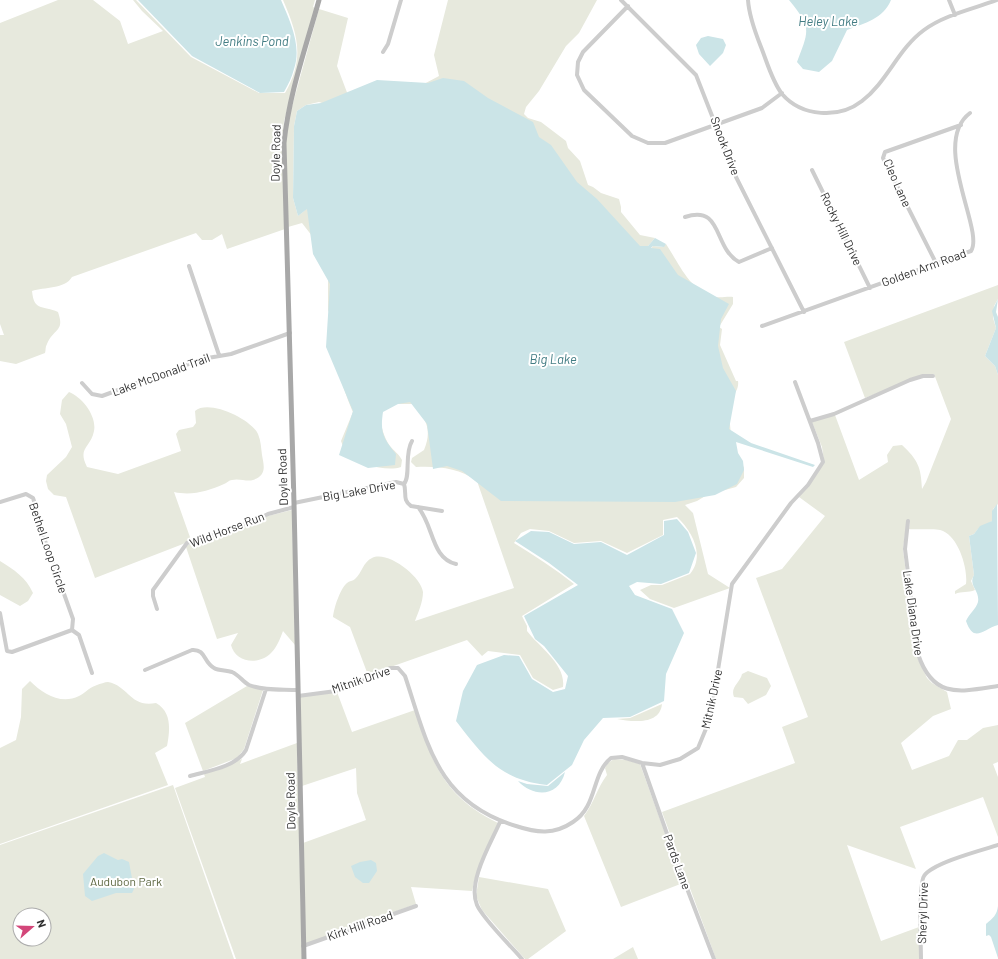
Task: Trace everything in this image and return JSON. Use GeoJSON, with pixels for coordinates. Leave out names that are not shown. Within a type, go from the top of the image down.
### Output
{"type":"FeatureCollection","features":[{"type":"Feature","properties":{"kind":"main road","name":"Doyle Road"},"geometry":{"type":"LineString","coordinates":[[304,959],[290,333],[284,143],[286,121],[291,98],[319,0]]}},
{"type":"Feature","properties":{"kind":"street"},"geometry":{"type":"LineString","coordinates":[[383,52],[388,44],[401,0]]}},
{"type":"Feature","properties":{"kind":"street","name":"Snook Drive"},"geometry":{"type":"LineString","coordinates":[[621,0],[696,75],[717,124],[736,177],[804,312]]}},
{"type":"Feature","properties":{"kind":"street"},"geometry":{"type":"LineString","coordinates":[[748,0],[751,18],[772,76],[782,94],[790,101],[810,111],[834,113],[847,110],[871,93],[913,40],[924,30],[955,15],[997,0]]}},
{"type":"Feature","properties":{"kind":"street"},"geometry":{"type":"LineString","coordinates":[[949,0],[955,15]]}},
{"type":"Feature","properties":{"kind":"street"},"geometry":{"type":"LineString","coordinates":[[628,6],[582,52],[576,69],[579,82],[584,90],[625,131],[632,136],[648,143],[665,143],[762,108],[782,94]]}},
{"type":"Feature","properties":{"kind":"street"},"geometry":{"type":"LineString","coordinates":[[960,125],[970,113]]}},
{"type":"Feature","properties":{"kind":"street","name":"Cleo Lane"},"geometry":{"type":"LineString","coordinates":[[936,263],[883,158],[885,152],[960,125]]}},
{"type":"Feature","properties":{"kind":"street","name":"Golden Arm Road"},"geometry":{"type":"LineString","coordinates":[[762,326],[971,251],[974,247],[973,236],[956,160],[957,138],[960,125]]}},
{"type":"Feature","properties":{"kind":"street","name":"Rocky Hill Drive"},"geometry":{"type":"LineString","coordinates":[[812,170],[870,288]]}},
{"type":"Feature","properties":{"kind":"street"},"geometry":{"type":"LineString","coordinates":[[684,217],[693,214],[703,214],[709,218],[729,254],[739,262],[772,248]]}},
{"type":"Feature","properties":{"kind":"street"},"geometry":{"type":"LineString","coordinates":[[189,266],[219,355]]}},
{"type":"Feature","properties":{"kind":"street","name":"Lake McDonald Trail"},"geometry":{"type":"LineString","coordinates":[[82,383],[92,394],[102,396],[202,359],[231,354],[290,333]]}},
{"type":"Feature","properties":{"kind":"street"},"geometry":{"type":"LineString","coordinates":[[810,421],[834,414],[910,380],[923,376],[933,376]]}},
{"type":"Feature","properties":{"kind":"street","name":"Mitnik Drive"},"geometry":{"type":"LineString","coordinates":[[145,670],[192,650],[198,650],[201,651],[208,663],[213,668],[232,672],[248,684],[266,689],[298,693],[336,691],[390,668],[398,668],[405,676],[430,750],[448,783],[472,806],[500,822],[540,833],[563,828],[580,817],[586,810],[590,804],[602,769],[611,758],[622,757],[642,763],[660,765],[680,759],[698,748],[702,741],[710,719],[732,584],[791,503],[808,485],[823,462],[820,447],[795,382]]}},
{"type":"Feature","properties":{"kind":"street","name":"Big Lake Drive"},"geometry":{"type":"LineString","coordinates":[[294,505],[396,482],[404,484],[407,473],[407,451],[412,441]]}},
{"type":"Feature","properties":{"kind":"street"},"geometry":{"type":"LineString","coordinates":[[404,484],[405,501],[411,506],[442,510]]}},
{"type":"Feature","properties":{"kind":"street","name":"Bethel Loop Circle"},"geometry":{"type":"LineString","coordinates":[[0,502],[26,494],[32,498],[44,538],[73,619],[72,630],[79,635],[92,673]]}},
{"type":"Feature","properties":{"kind":"street","name":"Wild Horse Run"},"geometry":{"type":"LineString","coordinates":[[157,609],[153,596],[153,590],[187,543],[252,522],[268,514],[294,505]]}},
{"type":"Feature","properties":{"kind":"street"},"geometry":{"type":"LineString","coordinates":[[418,507],[425,516],[439,554],[448,562],[456,564]]}},
{"type":"Feature","properties":{"kind":"street","name":"Lake Diana Drive"},"geometry":{"type":"LineString","coordinates":[[908,521],[905,549],[918,654],[923,668],[933,682],[947,690],[963,692],[998,686]]}},
{"type":"Feature","properties":{"kind":"street"},"geometry":{"type":"LineString","coordinates":[[0,613],[7,651],[12,652],[72,630]]}},
{"type":"Feature","properties":{"kind":"street"},"geometry":{"type":"LineString","coordinates":[[190,776],[217,768],[241,758],[246,750],[266,689]]}},
{"type":"Feature","properties":{"kind":"street","name":"Pards Lane"},"geometry":{"type":"LineString","coordinates":[[642,763],[678,865],[714,959]]}},
{"type":"Feature","properties":{"kind":"street"},"geometry":{"type":"LineString","coordinates":[[500,822],[476,878],[474,890],[475,898],[480,911],[522,959]]}},
{"type":"Feature","properties":{"kind":"street","name":"Sheryl Drive"},"geometry":{"type":"LineString","coordinates":[[921,959],[921,892],[925,874],[935,867],[998,845]]}},
{"type":"Feature","properties":{"kind":"street","name":"Kirk Hill Road"},"geometry":{"type":"LineString","coordinates":[[303,946],[416,906]]}},
{"type":"Feature","properties":{"kind":"green space"},"geometry":{"type":"Polygon","coordinates":[[[58,0],[93,0],[120,21],[128,44],[163,31],[133,0],[136,0],[191,57],[259,93],[285,93],[295,69],[297,46],[292,24],[283,0],[315,0],[313,7],[315,8],[284,121],[282,143],[285,229],[227,249],[222,234],[212,240],[202,240],[196,233],[72,277],[69,281],[59,286],[32,291],[33,298],[37,305],[58,312],[60,323],[58,330],[46,345],[45,353],[16,364],[0,361],[0,335],[4,335],[0,324],[0,23],[58,0]]]}},
{"type":"Feature","properties":{"kind":"green space"},"geometry":{"type":"Polygon","coordinates":[[[448,0],[597,0],[579,33],[566,46],[539,91],[526,107],[524,114],[528,118],[541,122],[566,141],[568,148],[580,161],[588,185],[601,193],[619,199],[621,212],[640,235],[655,238],[648,246],[640,246],[635,251],[615,246],[615,224],[612,218],[600,207],[586,205],[575,197],[571,188],[562,181],[560,171],[562,165],[546,144],[525,147],[519,139],[507,135],[494,119],[486,118],[473,108],[465,105],[461,108],[456,119],[448,120],[439,116],[438,107],[429,103],[428,97],[397,100],[388,105],[387,118],[391,127],[394,150],[398,164],[397,185],[400,198],[399,211],[405,226],[404,248],[399,254],[396,262],[406,266],[401,280],[397,306],[403,319],[404,329],[415,351],[435,358],[443,367],[442,381],[452,411],[449,418],[450,424],[455,432],[464,435],[474,450],[490,463],[501,461],[522,471],[538,468],[552,469],[566,482],[572,481],[585,474],[607,476],[610,470],[604,453],[605,445],[617,430],[639,431],[645,432],[652,436],[666,449],[693,455],[703,473],[708,479],[711,477],[713,471],[718,471],[720,468],[714,461],[713,454],[695,446],[694,427],[690,418],[682,416],[674,394],[681,373],[679,370],[671,368],[666,360],[672,347],[685,344],[690,337],[676,314],[665,309],[660,303],[650,271],[648,253],[653,246],[663,247],[666,244],[686,276],[698,289],[715,297],[733,297],[733,304],[719,327],[722,329],[720,345],[736,381],[738,381],[737,390],[730,397],[729,414],[731,435],[751,443],[748,445],[735,440],[730,440],[744,468],[744,478],[736,487],[707,495],[697,501],[685,505],[693,513],[708,574],[730,588],[674,608],[650,599],[640,590],[651,585],[662,585],[690,574],[694,567],[697,560],[695,544],[688,530],[677,517],[663,520],[663,535],[627,553],[601,541],[574,543],[549,531],[530,529],[521,533],[514,543],[574,584],[522,616],[527,626],[527,631],[551,656],[560,671],[563,679],[563,687],[553,690],[533,678],[520,655],[488,651],[482,656],[467,640],[368,675],[350,627],[333,617],[338,599],[344,586],[357,577],[369,560],[378,557],[394,561],[402,566],[410,572],[421,586],[423,592],[422,600],[415,621],[514,588],[477,481],[463,473],[448,469],[416,467],[411,462],[412,458],[424,450],[428,437],[425,420],[413,404],[393,404],[381,412],[381,421],[384,434],[390,446],[402,460],[401,467],[388,469],[381,468],[347,457],[341,441],[353,412],[338,370],[336,348],[356,345],[367,349],[371,359],[383,363],[388,360],[396,348],[397,327],[386,315],[371,316],[365,334],[340,336],[328,310],[328,276],[323,254],[319,245],[302,223],[288,227],[286,143],[288,121],[319,9],[348,18],[337,66],[351,103],[376,110],[388,95],[422,85],[439,76],[434,55],[448,0]],[[319,102],[306,105],[297,111],[294,126],[293,198],[298,216],[309,207],[320,206],[326,200],[340,159],[346,151],[348,133],[345,119],[335,109],[319,102]]]}},
{"type":"Feature","properties":{"kind":"green space"},"geometry":{"type":"Polygon","coordinates":[[[998,285],[998,299],[994,306],[993,318],[996,328],[985,356],[995,366],[998,375],[998,504],[993,509],[992,521],[969,536],[974,575],[971,581],[975,590],[955,594],[955,591],[966,584],[966,570],[961,554],[954,540],[940,530],[909,529],[910,520],[907,520],[903,549],[916,655],[927,678],[932,683],[947,692],[951,709],[933,716],[901,743],[912,770],[949,756],[958,740],[967,740],[983,728],[998,725],[998,762],[993,764],[998,777],[998,837],[983,797],[900,827],[916,869],[847,845],[881,941],[919,927],[919,959],[716,959],[662,812],[795,763],[782,727],[808,717],[756,578],[782,569],[825,516],[799,497],[824,461],[822,447],[812,422],[835,415],[859,480],[888,462],[887,455],[893,446],[902,445],[912,455],[918,464],[921,475],[922,489],[951,419],[934,374],[898,385],[865,398],[844,342],[998,285]]]}},
{"type":"Feature","properties":{"kind":"green space"},"geometry":{"type":"Polygon","coordinates":[[[69,392],[79,398],[88,408],[93,419],[94,431],[83,455],[87,467],[118,474],[181,451],[176,434],[179,430],[193,427],[196,423],[195,411],[201,408],[210,407],[229,412],[247,422],[254,428],[258,434],[260,442],[264,466],[263,473],[261,476],[253,480],[231,480],[225,484],[206,491],[194,493],[174,492],[191,540],[95,578],[66,497],[54,495],[48,489],[46,481],[47,475],[66,457],[72,447],[66,424],[60,414],[62,400],[69,392]]]}},
{"type":"Feature","properties":{"kind":"green space"},"geometry":{"type":"Polygon","coordinates":[[[292,510],[295,645],[283,631],[277,646],[271,653],[260,660],[248,660],[237,655],[233,651],[231,645],[238,633],[217,639],[186,547],[264,517],[292,510]]]}},
{"type":"Feature","properties":{"kind":"green space"},"geometry":{"type":"Polygon","coordinates":[[[0,561],[23,578],[33,593],[28,601],[20,606],[0,595],[0,561]]]}},
{"type":"Feature","properties":{"kind":"green space"},"geometry":{"type":"Polygon","coordinates":[[[748,671],[767,678],[771,686],[766,695],[748,704],[743,698],[734,697],[733,690],[742,674],[748,671]]]}},
{"type":"Feature","properties":{"kind":"green space"},"geometry":{"type":"Polygon","coordinates":[[[30,681],[46,694],[59,699],[79,696],[93,686],[108,682],[121,688],[135,700],[147,704],[156,703],[165,711],[169,722],[167,746],[155,753],[168,785],[0,844],[0,748],[16,740],[21,717],[22,689],[30,681]]]}},
{"type":"Feature","properties":{"kind":"green space"},"geometry":{"type":"Polygon","coordinates":[[[247,686],[263,690],[244,749],[237,758],[203,771],[185,723],[247,686]]]}},
{"type":"Feature","properties":{"kind":"green space"},"geometry":{"type":"Polygon","coordinates":[[[337,692],[352,732],[415,710],[428,747],[443,777],[452,790],[464,802],[479,813],[498,823],[475,878],[472,891],[411,887],[416,904],[305,944],[303,843],[366,820],[357,793],[356,768],[302,786],[300,697],[337,692]]]}},
{"type":"Feature","properties":{"kind":"green space"},"geometry":{"type":"Polygon","coordinates":[[[662,704],[660,711],[651,719],[630,721],[617,719],[630,718],[662,704]]]}},
{"type":"Feature","properties":{"kind":"green space"},"geometry":{"type":"Polygon","coordinates":[[[297,743],[302,959],[236,959],[175,788],[205,777],[204,774],[242,759],[240,764],[297,743]]]}},
{"type":"Feature","properties":{"kind":"green space"},"geometry":{"type":"Polygon","coordinates":[[[614,759],[626,760],[640,764],[683,883],[621,907],[584,816],[607,775],[605,768],[608,763],[614,759]]]}},
{"type":"Feature","properties":{"kind":"green space","name":"Audubon Park"},"geometry":{"type":"Polygon","coordinates":[[[173,785],[234,959],[0,959],[0,845],[173,785]]]}},
{"type":"Feature","properties":{"kind":"green space"},"geometry":{"type":"Polygon","coordinates":[[[479,877],[548,889],[566,931],[528,959],[525,959],[482,910],[476,896],[479,877]]]}},
{"type":"Feature","properties":{"kind":"green space"},"geometry":{"type":"Polygon","coordinates":[[[633,947],[638,959],[613,959],[633,947]]]}},
{"type":"Feature","properties":{"kind":"water","name":"Jenkins Pond"},"geometry":{"type":"Polygon","coordinates":[[[138,0],[281,0],[294,34],[297,51],[293,72],[284,92],[260,93],[192,56],[138,0]]]}},
{"type":"Feature","properties":{"kind":"water","name":"Heley Lake"},"geometry":{"type":"Polygon","coordinates":[[[789,0],[891,0],[883,12],[873,20],[847,30],[832,61],[819,72],[803,69],[797,62],[806,36],[806,30],[802,17],[789,0]]]}},
{"type":"Feature","properties":{"kind":"water"},"geometry":{"type":"Polygon","coordinates":[[[708,36],[723,39],[726,45],[723,53],[710,66],[699,54],[696,45],[701,38],[708,36]]]}},
{"type":"Feature","properties":{"kind":"water","name":"Big Lake"},"geometry":{"type":"Polygon","coordinates":[[[443,78],[464,81],[488,98],[533,122],[539,137],[551,145],[577,182],[597,199],[640,246],[648,246],[655,238],[666,244],[664,247],[653,246],[651,248],[660,249],[678,275],[729,304],[721,319],[718,346],[723,368],[736,391],[729,429],[751,443],[815,465],[813,467],[736,442],[738,453],[743,461],[744,470],[737,484],[715,495],[675,502],[501,501],[462,471],[447,466],[433,469],[427,424],[410,402],[398,404],[383,412],[382,430],[385,439],[396,454],[395,465],[368,468],[339,455],[353,411],[326,347],[330,284],[313,254],[307,209],[298,216],[293,198],[294,126],[297,111],[306,105],[321,103],[377,80],[428,83],[443,78]]]}},
{"type":"Feature","properties":{"kind":"water"},"geometry":{"type":"Polygon","coordinates":[[[998,299],[996,312],[998,317],[998,375],[995,366],[985,356],[996,328],[992,311],[998,299]]]}},
{"type":"Feature","properties":{"kind":"water"},"geometry":{"type":"Polygon","coordinates":[[[997,504],[998,625],[976,633],[972,632],[966,621],[978,602],[977,594],[972,582],[974,575],[969,536],[974,534],[980,526],[992,521],[992,511],[997,504]]]}},
{"type":"Feature","properties":{"kind":"water"},"geometry":{"type":"Polygon","coordinates":[[[677,519],[688,532],[696,553],[689,573],[661,584],[637,582],[629,586],[635,595],[672,609],[684,633],[666,674],[664,701],[630,717],[603,718],[584,740],[572,765],[547,785],[517,778],[494,765],[475,745],[456,721],[463,691],[477,665],[504,655],[519,656],[532,679],[553,692],[565,689],[568,676],[544,646],[535,639],[524,616],[578,585],[549,563],[515,541],[531,531],[549,532],[574,544],[601,542],[627,555],[664,535],[664,521],[677,519]]]}},
{"type":"Feature","properties":{"kind":"water"},"geometry":{"type":"Polygon","coordinates":[[[565,772],[562,780],[557,786],[552,790],[545,792],[531,790],[524,787],[518,781],[527,784],[548,786],[565,772]]]}},
{"type":"Feature","properties":{"kind":"water"},"geometry":{"type":"Polygon","coordinates":[[[104,853],[118,860],[122,859],[129,862],[134,889],[132,893],[116,893],[92,901],[85,896],[83,874],[98,856],[104,853]]]}},
{"type":"Feature","properties":{"kind":"water"},"geometry":{"type":"Polygon","coordinates":[[[371,860],[376,863],[377,871],[369,883],[363,883],[355,877],[351,866],[360,862],[371,860]]]}},
{"type":"Feature","properties":{"kind":"water"},"geometry":{"type":"Polygon","coordinates":[[[998,906],[998,958],[991,937],[989,935],[986,936],[986,924],[997,912],[998,906]]]}}]}
